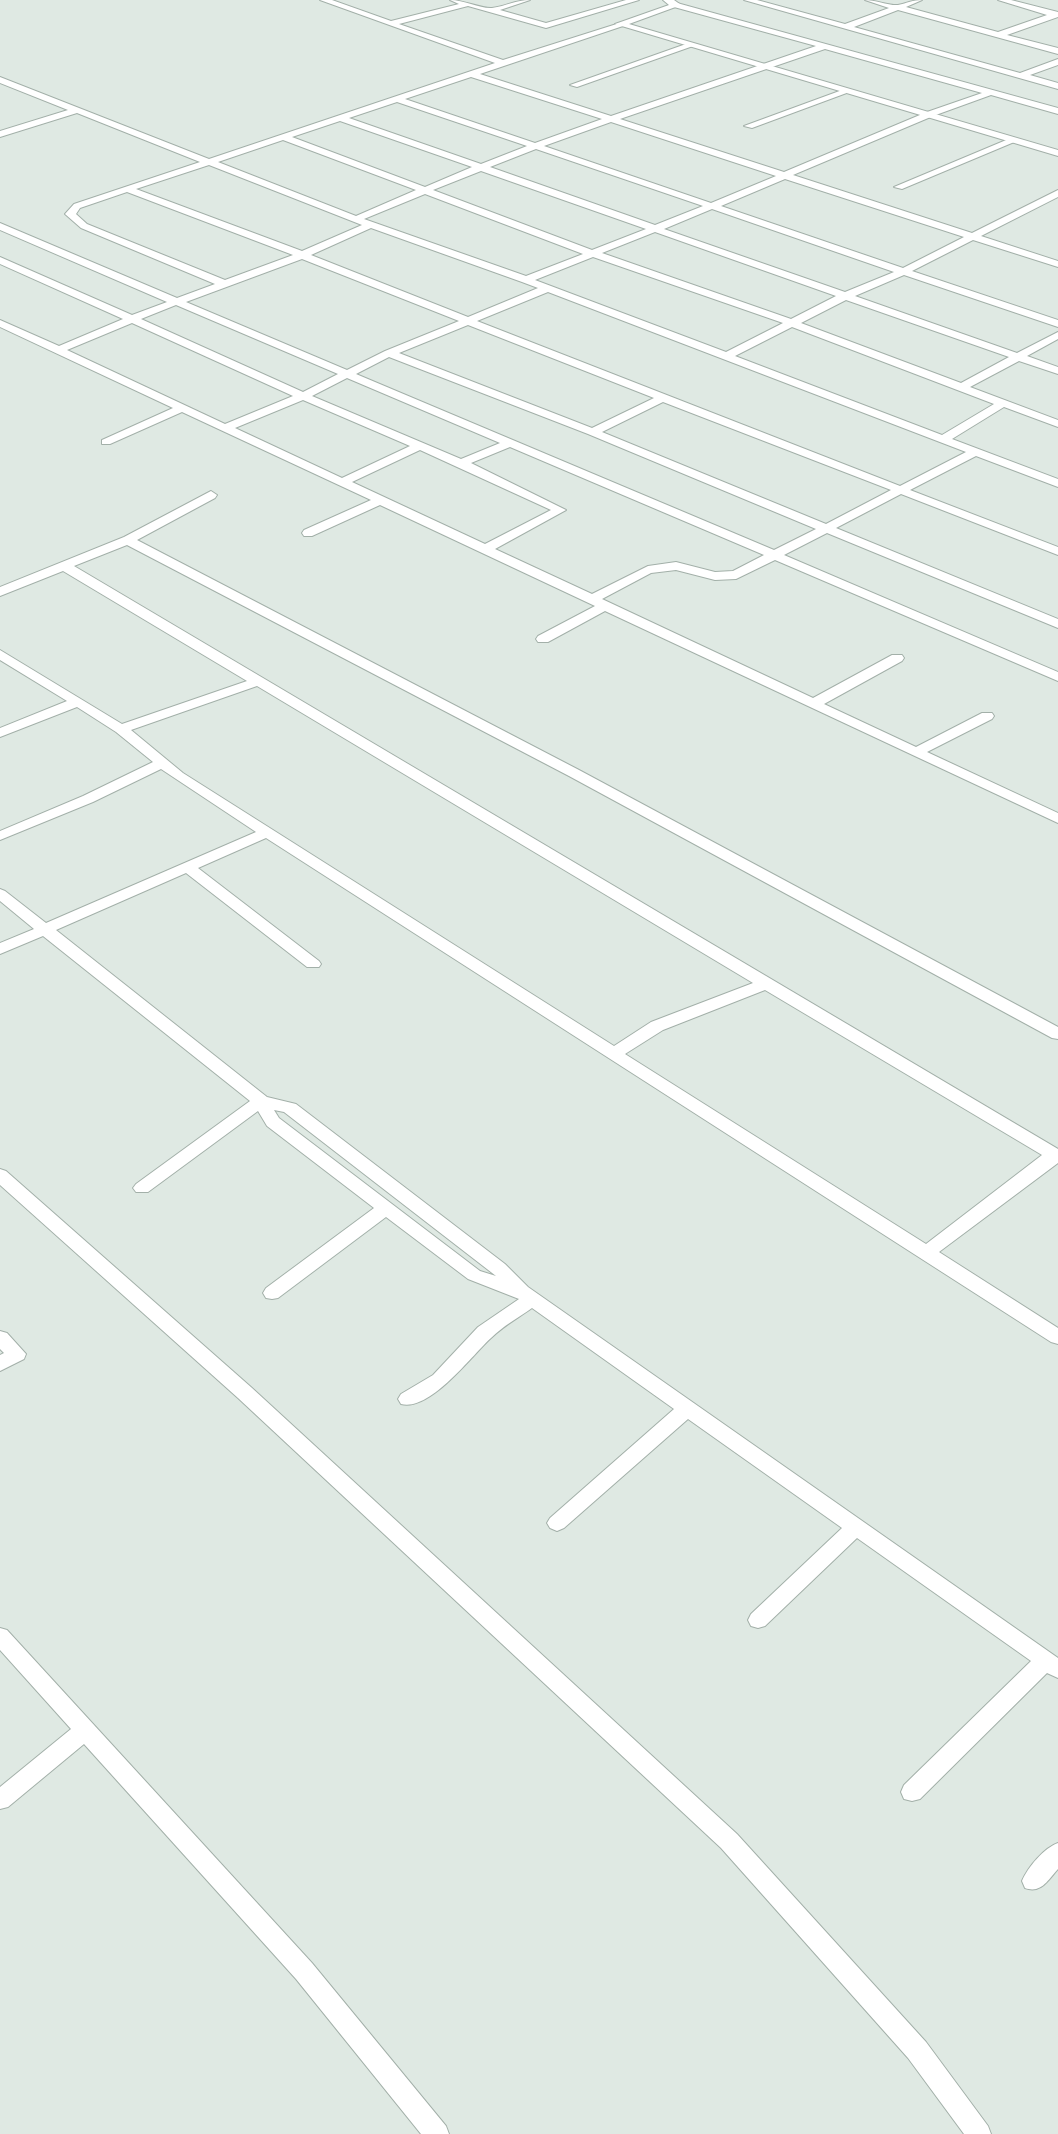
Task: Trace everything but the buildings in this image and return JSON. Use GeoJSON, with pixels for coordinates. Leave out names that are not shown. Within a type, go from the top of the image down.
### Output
{"type":"FeatureCollection","features":[{"type":"Feature","properties":{"kind":"street"},"geometry":{"type":"LineString","coordinates":[[324,0],[503,63]]}},
{"type":"Feature","properties":{"kind":"street"},"geometry":{"type":"LineString","coordinates":[[454,0],[546,26],[635,0]]}},
{"type":"Feature","properties":{"kind":"street"},"geometry":{"type":"LineString","coordinates":[[493,10],[526,0]]}},
{"type":"Feature","properties":{"kind":"street"},"geometry":{"type":"LineString","coordinates":[[667,0],[677,5],[1058,111]]}},
{"type":"Feature","properties":{"kind":"street"},"geometry":{"type":"LineString","coordinates":[[748,0],[1058,86]]}},
{"type":"Feature","properties":{"kind":"street"},"geometry":{"type":"LineString","coordinates":[[869,0],[1058,51]]}},
{"type":"Feature","properties":{"kind":"street"},"geometry":{"type":"LineString","coordinates":[[846,27],[918,0]]}},
{"type":"Feature","properties":{"kind":"street"},"geometry":{"type":"LineString","coordinates":[[1002,0],[1057,14]]}},
{"type":"Feature","properties":{"kind":"street"},"geometry":{"type":"LineString","coordinates":[[391,23],[469,4]]}},
{"type":"Feature","properties":{"kind":"street"},"geometry":{"type":"LineString","coordinates":[[225,284],[84,226],[70,214],[77,206],[677,5]]}},
{"type":"Feature","properties":{"kind":"street"},"geometry":{"type":"LineString","coordinates":[[589,14],[689,46],[930,114],[1058,153]]}},
{"type":"Feature","properties":{"kind":"street"},"geometry":{"type":"LineString","coordinates":[[999,35],[1057,14]]}},
{"type":"Feature","properties":{"kind":"street"},"geometry":{"type":"LineString","coordinates":[[356,219],[536,146],[611,119],[767,69],[827,45]]}},
{"type":"Feature","properties":{"kind":"street"},"geometry":{"type":"LineString","coordinates":[[574,85],[689,46]]}},
{"type":"Feature","properties":{"kind":"street"},"geometry":{"type":"LineString","coordinates":[[1020,76],[1058,62]]}},
{"type":"Feature","properties":{"kind":"street"},"geometry":{"type":"LineString","coordinates":[[971,86],[985,78],[1005,72]]}},
{"type":"Feature","properties":{"kind":"street"},"geometry":{"type":"LineString","coordinates":[[472,74],[1058,264]]}},
{"type":"Feature","properties":{"kind":"street"},"geometry":{"type":"LineString","coordinates":[[0,80],[371,225],[526,280],[1058,483]]}},
{"type":"Feature","properties":{"kind":"street"},"geometry":{"type":"LineString","coordinates":[[0,87],[11,84]]}},
{"type":"Feature","properties":{"kind":"street"},"geometry":{"type":"LineString","coordinates":[[749,126],[848,91]]}},
{"type":"Feature","properties":{"kind":"street"},"geometry":{"type":"LineString","coordinates":[[526,280],[712,206],[930,114],[992,92]]}},
{"type":"Feature","properties":{"kind":"street"},"geometry":{"type":"LineString","coordinates":[[397,99],[1058,324]]}},
{"type":"Feature","properties":{"kind":"street"},"geometry":{"type":"LineString","coordinates":[[0,134],[77,110]]}},
{"type":"Feature","properties":{"kind":"street"},"geometry":{"type":"LineString","coordinates":[[341,118],[1058,371]]}},
{"type":"Feature","properties":{"kind":"street"},"geometry":{"type":"LineString","coordinates":[[284,137],[591,253],[792,323],[1058,424]]}},
{"type":"Feature","properties":{"kind":"street"},"geometry":{"type":"LineString","coordinates":[[899,187],[1014,140]]}},
{"type":"Feature","properties":{"kind":"street"},"geometry":{"type":"LineString","coordinates":[[127,189],[302,255],[1058,551]]}},
{"type":"Feature","properties":{"kind":"street"},"geometry":{"type":"LineString","coordinates":[[725,357],[845,296],[904,271],[1058,193]]}},
{"type":"Feature","properties":{"kind":"street"},"geometry":{"type":"LineString","coordinates":[[58,350],[176,302],[302,255],[371,225]]}},
{"type":"Feature","properties":{"kind":"street"},"geometry":{"type":"LineString","coordinates":[[0,226],[507,444],[776,554],[1058,677]]}},
{"type":"Feature","properties":{"kind":"street"},"geometry":{"type":"LineString","coordinates":[[0,260],[560,510],[485,549]]}},
{"type":"Feature","properties":{"kind":"street"},"geometry":{"type":"LineString","coordinates":[[225,428],[303,396],[389,352],[546,289]]}},
{"type":"Feature","properties":{"kind":"street"},"geometry":{"type":"LineString","coordinates":[[0,323],[1058,819]]}},
{"type":"Feature","properties":{"kind":"street"},"geometry":{"type":"LineString","coordinates":[[962,387],[1058,334]]}},
{"type":"Feature","properties":{"kind":"street"},"geometry":{"type":"LineString","coordinates":[[389,352],[592,432],[1058,624]]}},
{"type":"Feature","properties":{"kind":"street"},"geometry":{"type":"LineString","coordinates":[[592,432],[663,398]]}},
{"type":"Feature","properties":{"kind":"street"},"geometry":{"type":"LineString","coordinates":[[943,439],[1003,403]]}},
{"type":"Feature","properties":{"kind":"street"},"geometry":{"type":"LineString","coordinates":[[106,442],[182,408]]}},
{"type":"Feature","properties":{"kind":"street"},"geometry":{"type":"LineString","coordinates":[[461,464],[507,444]]}},
{"type":"Feature","properties":{"kind":"street"},"geometry":{"type":"LineString","coordinates":[[343,482],[419,446]]}},
{"type":"Feature","properties":{"kind":"street"},"geometry":{"type":"LineString","coordinates":[[543,639],[648,570],[676,566],[715,576],[736,575],[976,452]]}},
{"type":"Feature","properties":{"kind":"street"},"geometry":{"type":"LineString","coordinates":[[0,592],[128,540],[211,495]]}},
{"type":"Feature","properties":{"kind":"street"},"geometry":{"type":"LineString","coordinates":[[309,533],[381,500]]}},
{"type":"Feature","properties":{"kind":"street"},"geometry":{"type":"LineString","coordinates":[[128,540],[574,773],[1058,1034]]}},
{"type":"Feature","properties":{"kind":"street"},"geometry":{"type":"LineString","coordinates":[[64,566],[1056,1156],[926,1253]]}},
{"type":"Feature","properties":{"kind":"street"},"geometry":{"type":"LineString","coordinates":[[0,654],[121,729],[178,776],[266,833],[1058,1337]]}},
{"type":"Feature","properties":{"kind":"street"},"geometry":{"type":"LineString","coordinates":[[813,704],[897,658]]}},
{"type":"Feature","properties":{"kind":"street"},"geometry":{"type":"LineString","coordinates":[[121,729],[259,681]]}},
{"type":"Feature","properties":{"kind":"street"},"geometry":{"type":"LineString","coordinates":[[0,733],[78,702]]}},
{"type":"Feature","properties":{"kind":"street"},"geometry":{"type":"LineString","coordinates":[[917,752],[987,716]]}},
{"type":"Feature","properties":{"kind":"street"},"geometry":{"type":"LineString","coordinates":[[0,836],[88,799],[162,763]]}},
{"type":"Feature","properties":{"kind":"street"},"geometry":{"type":"LineString","coordinates":[[0,950],[266,833]]}},
{"type":"Feature","properties":{"kind":"street"},"geometry":{"type":"LineString","coordinates":[[188,868],[313,964]]}},
{"type":"Feature","properties":{"kind":"street"},"geometry":{"type":"LineString","coordinates":[[0,894],[261,1101],[273,1122],[474,1275],[527,1296]]}},
{"type":"Feature","properties":{"kind":"street"},"geometry":{"type":"LineString","coordinates":[[613,1054],[657,1026],[767,983]]}},
{"type":"Feature","properties":{"kind":"street"},"geometry":{"type":"LineString","coordinates":[[142,1188],[261,1101],[290,1108],[499,1268],[527,1296],[1052,1664],[912,1792]]}},
{"type":"Feature","properties":{"kind":"street"},"geometry":{"type":"LineString","coordinates":[[0,1175],[246,1393],[729,1841],[917,2050],[979,2134]]}},
{"type":"Feature","properties":{"kind":"street"},"geometry":{"type":"LineString","coordinates":[[272,1293],[386,1208]]}},
{"type":"Feature","properties":{"kind":"street"},"geometry":{"type":"LineString","coordinates":[[408,1399],[440,1380],[485,1332],[527,1296]]}},
{"type":"Feature","properties":{"kind":"street"},"geometry":{"type":"LineString","coordinates":[[0,1338],[18,1354],[0,1364]]}},
{"type":"Feature","properties":{"kind":"street"},"geometry":{"type":"LineString","coordinates":[[557,1523],[688,1408]]}},
{"type":"Feature","properties":{"kind":"street"},"geometry":{"type":"LineString","coordinates":[[758,1620],[856,1527]]}},
{"type":"Feature","properties":{"kind":"street"},"geometry":{"type":"LineString","coordinates":[[0,1636],[304,1971],[437,2134]]}},
{"type":"Feature","properties":{"kind":"street"},"geometry":{"type":"LineString","coordinates":[[0,1800],[86,1730]]}},
{"type":"Feature","properties":{"kind":"street"},"geometry":{"type":"LineString","coordinates":[[1033,1881],[1058,1854]]}}]}
